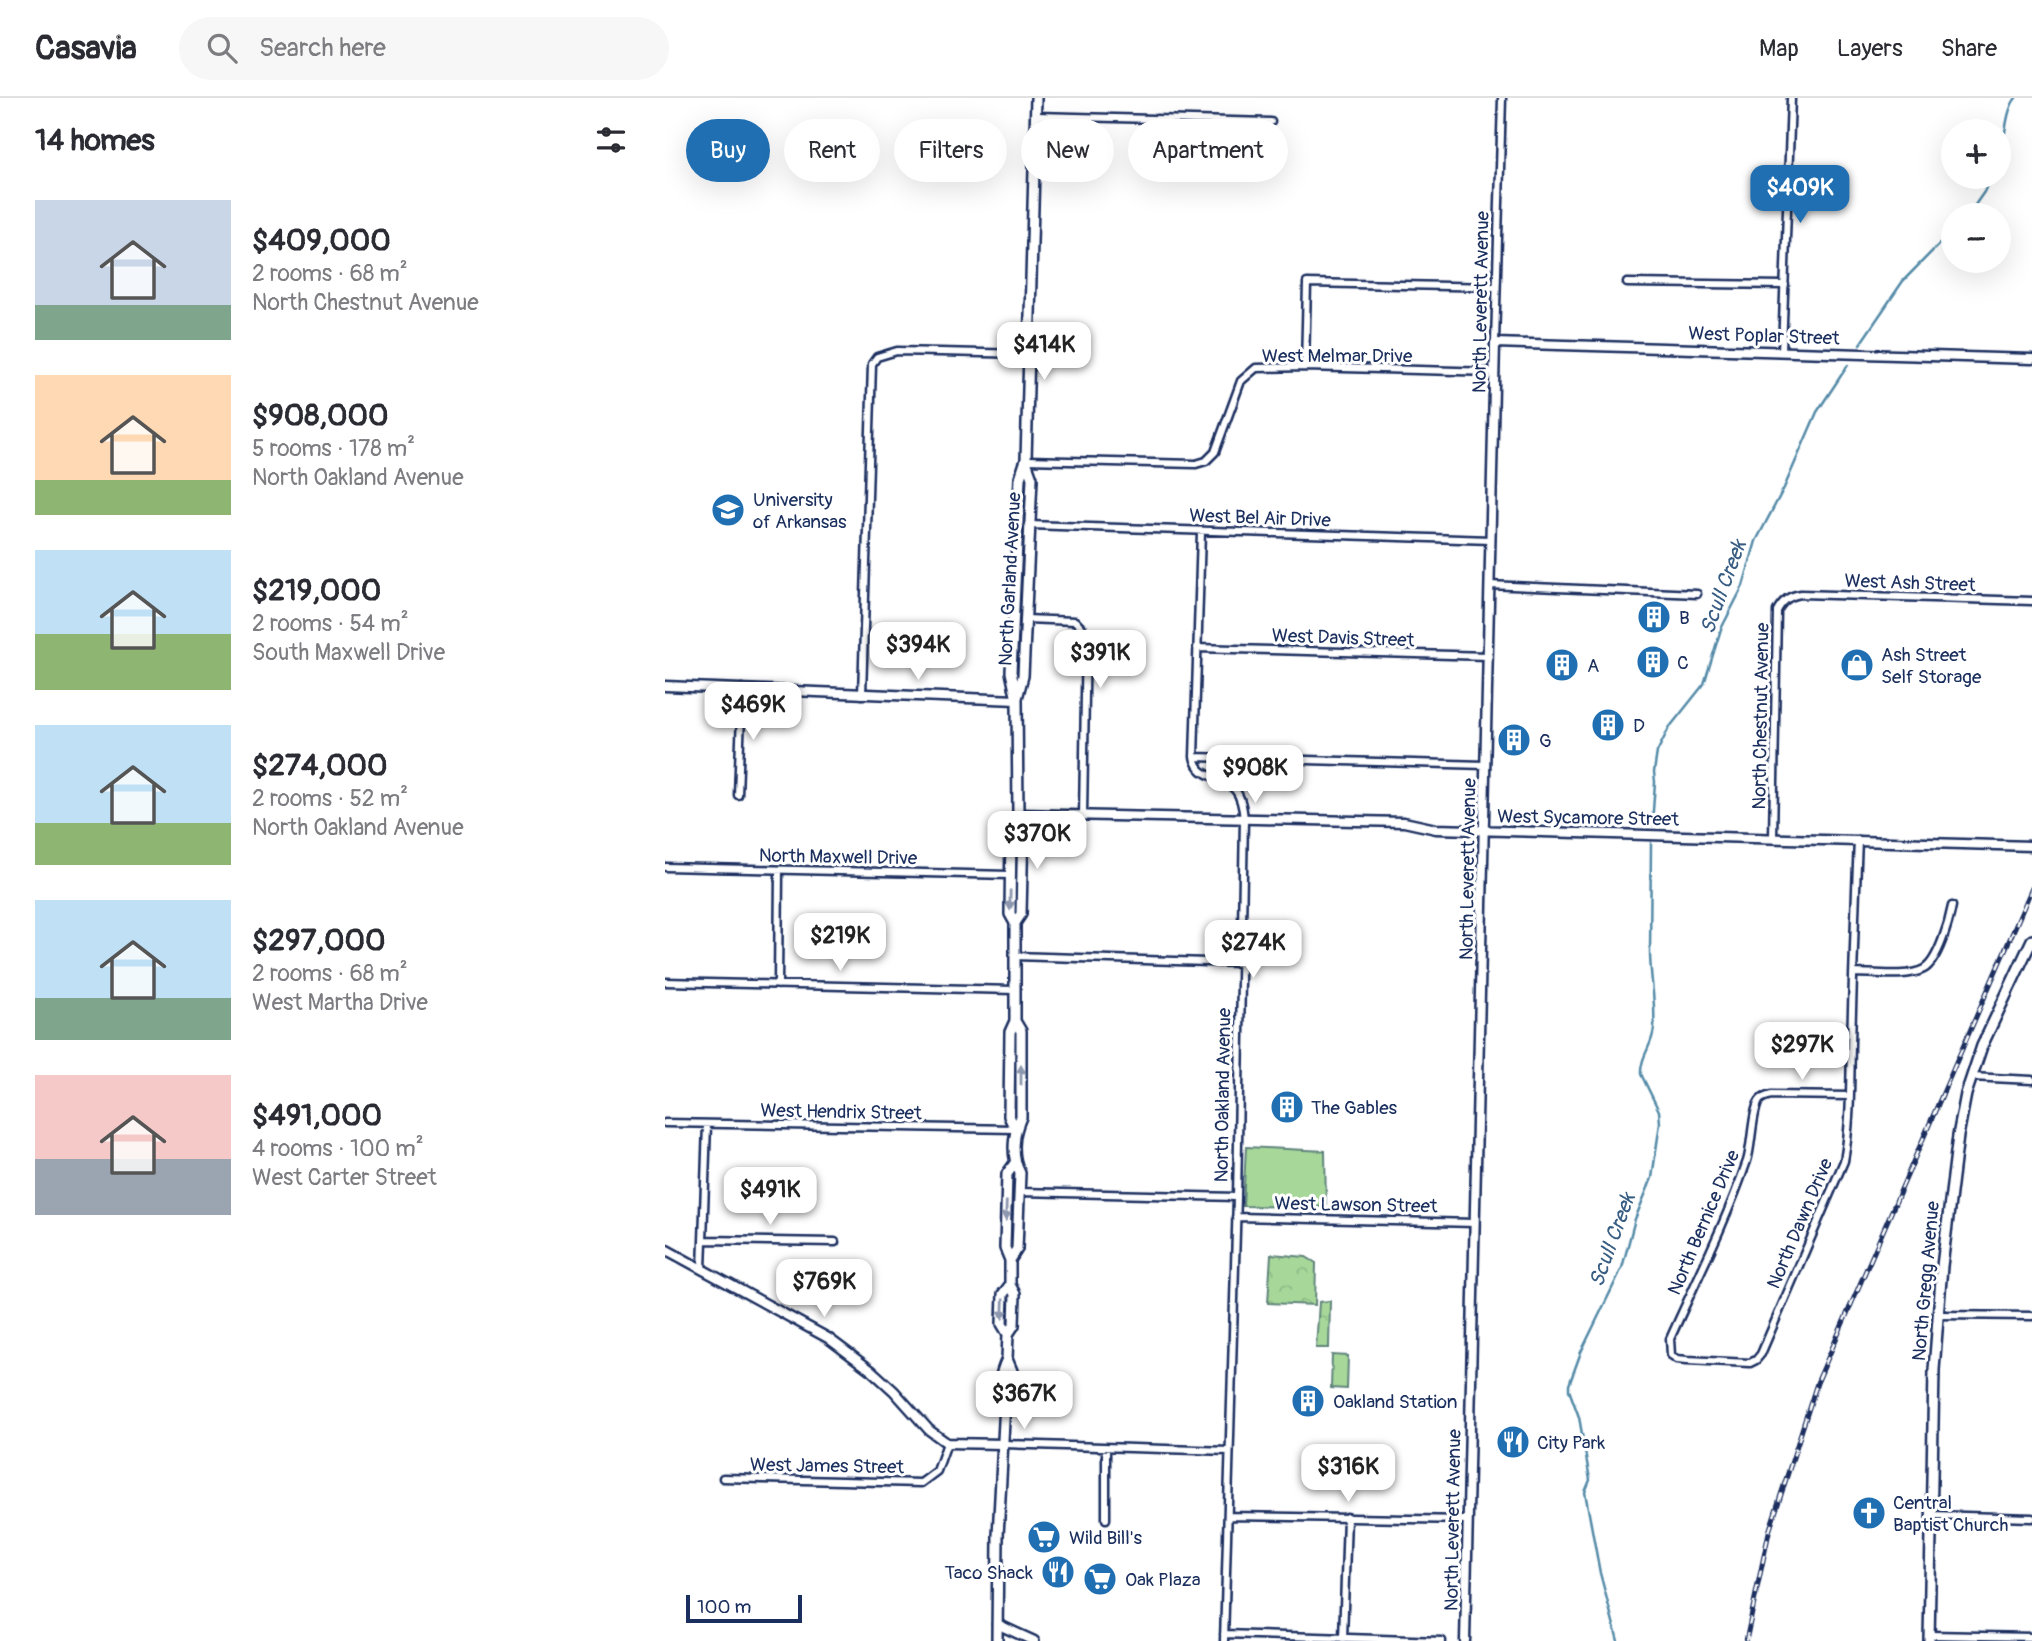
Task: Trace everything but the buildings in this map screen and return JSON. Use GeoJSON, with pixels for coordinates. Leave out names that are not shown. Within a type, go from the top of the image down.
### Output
{"type":"FeatureCollection","features":[{"type":"Feature","properties":{"kind":"main road","name":"North Garland Avenue"},"geometry":{"type":"LineString","coordinates":[[1010,1260],[1017,1249],[1020,1173],[1015,1163],[1015,1129],[1009,1116],[1010,1032],[1015,1021],[1015,923],[1010,914],[1011,828],[1017,814],[1017,700],[1011,676],[1012,617],[1020,478],[1026,460],[1036,98]]}},
{"type":"Feature","properties":{"kind":"main road","name":"North Garland Avenue"},"geometry":{"type":"LineString","coordinates":[[1017,700],[1023,676],[1032,478],[1026,460]]}},
{"type":"Feature","properties":{"kind":"main road","name":"North Garland Avenue"},"geometry":{"type":"LineString","coordinates":[[1015,923],[1021,914],[1023,846],[1023,828],[1017,814]]}},
{"type":"Feature","properties":{"kind":"main road","name":"North Gregg Avenue"},"geometry":{"type":"LineString","coordinates":[[1929,1638],[1932,1426],[1938,1315],[1958,1136],[1971,1077],[1982,1046],[2032,940]]}},
{"type":"Feature","properties":{"kind":"main road","name":"North Garland Avenue"},"geometry":{"type":"LineString","coordinates":[[997,1641],[998,1536],[1005,1402],[1011,1393],[1012,1371],[1007,1359],[1008,1334],[1002,1324],[1003,1294],[1010,1285],[1010,1260],[1005,1248],[1007,1174],[1015,1163]]}},
{"type":"Feature","properties":{"kind":"street","name":"North Leverett Avenue"},"geometry":{"type":"LineString","coordinates":[[1465,1641],[1502,98]]}},
{"type":"Feature","properties":{"kind":"street"},"geometry":{"type":"LineString","coordinates":[[1782,351],[1791,98]]}},
{"type":"Feature","properties":{"kind":"street"},"geometry":{"type":"LineString","coordinates":[[1035,116],[1153,119]]}},
{"type":"Feature","properties":{"kind":"street"},"geometry":{"type":"LineString","coordinates":[[1305,367],[1307,283],[1496,287]]}},
{"type":"Feature","properties":{"kind":"street"},"geometry":{"type":"LineString","coordinates":[[1627,283],[1785,285]]}},
{"type":"Feature","properties":{"kind":"street","name":"West Poplar Street"},"geometry":{"type":"LineString","coordinates":[[1495,343],[2032,359]]}},
{"type":"Feature","properties":{"kind":"street"},"geometry":{"type":"LineString","coordinates":[[862,695],[872,364],[877,357],[897,351],[1030,354]]}},
{"type":"Feature","properties":{"kind":"street","name":"West Melmar Drive"},"geometry":{"type":"LineString","coordinates":[[1026,460],[1196,464],[1206,461],[1215,452],[1220,441],[1241,381],[1256,368],[1494,372]]}},
{"type":"Feature","properties":{"kind":"street","name":"West Bel Air Drive"},"geometry":{"type":"LineString","coordinates":[[1029,525],[1491,540]]}},
{"type":"Feature","properties":{"kind":"street"},"geometry":{"type":"LineString","coordinates":[[1201,532],[1194,757],[1485,765]]}},
{"type":"Feature","properties":{"kind":"street"},"geometry":{"type":"LineString","coordinates":[[1489,585],[1697,594]]}},
{"type":"Feature","properties":{"kind":"street","name":"West Ash Street"},"geometry":{"type":"LineString","coordinates":[[1787,598],[1801,594],[2032,601]]}},
{"type":"Feature","properties":{"kind":"street","name":"North Chestnut Avenue"},"geometry":{"type":"LineString","coordinates":[[1773,838],[1777,611],[1787,598]]}},
{"type":"Feature","properties":{"kind":"street"},"geometry":{"type":"LineString","coordinates":[[1024,619],[1075,621],[1086,632],[1083,816]]}},
{"type":"Feature","properties":{"kind":"street","name":"West Davis Street"},"geometry":{"type":"LineString","coordinates":[[1197,648],[1487,656]]}},
{"type":"Feature","properties":{"kind":"street"},"geometry":{"type":"LineString","coordinates":[[665,685],[1017,700]]}},
{"type":"Feature","properties":{"kind":"street"},"geometry":{"type":"LineString","coordinates":[[738,795],[741,688]]}},
{"type":"Feature","properties":{"kind":"street","name":"North Oakland Avenue"},"geometry":{"type":"LineString","coordinates":[[1194,757],[1201,772],[1227,783],[1236,792],[1244,819],[1237,1196],[1224,1638]]}},
{"type":"Feature","properties":{"kind":"street","name":"West Sycamore Street"},"geometry":{"type":"LineString","coordinates":[[1017,814],[1405,822],[1436,829],[2032,846]]}},
{"type":"Feature","properties":{"kind":"street","name":"North Dawn Drive"},"geometry":{"type":"LineString","coordinates":[[1671,1354],[1677,1359],[1687,1360],[1750,1363],[1756,1360],[1843,1161],[1849,1136],[1858,840]]}},
{"type":"Feature","properties":{"kind":"street","name":"North Maxwell Drive"},"geometry":{"type":"LineString","coordinates":[[665,867],[1010,875]]}},
{"type":"Feature","properties":{"kind":"street"},"geometry":{"type":"LineString","coordinates":[[778,985],[779,870]]}},
{"type":"Feature","properties":{"kind":"street"},"geometry":{"type":"LineString","coordinates":[[1853,973],[1898,974],[1926,968],[1933,960],[1952,906]]}},
{"type":"Feature","properties":{"kind":"street"},"geometry":{"type":"LineString","coordinates":[[1014,957],[1240,963]]}},
{"type":"Feature","properties":{"kind":"street"},"geometry":{"type":"LineString","coordinates":[[665,982],[1015,989]]}},
{"type":"Feature","properties":{"kind":"street"},"geometry":{"type":"LineString","coordinates":[[1971,1077],[2032,1080]]}},
{"type":"Feature","properties":{"kind":"street","name":"North Bernice Drive"},"geometry":{"type":"LineString","coordinates":[[1671,1354],[1670,1339],[1748,1159],[1753,1138],[1755,1107],[1760,1100],[1771,1095],[1850,1096]]}},
{"type":"Feature","properties":{"kind":"street","name":"West Hendrix Street"},"geometry":{"type":"LineString","coordinates":[[665,1123],[1015,1129]]}},
{"type":"Feature","properties":{"kind":"street"},"geometry":{"type":"LineString","coordinates":[[702,1270],[707,1124]]}},
{"type":"Feature","properties":{"kind":"street"},"geometry":{"type":"LineString","coordinates":[[1019,1192],[1237,1196]]}},
{"type":"Feature","properties":{"kind":"street","name":"West Lawson Street"},"geometry":{"type":"LineString","coordinates":[[1236,1217],[1475,1223]]}},
{"type":"Feature","properties":{"kind":"street"},"geometry":{"type":"LineString","coordinates":[[704,1240],[835,1242]]}},
{"type":"Feature","properties":{"kind":"street"},"geometry":{"type":"LineString","coordinates":[[665,1249],[796,1319],[844,1349],[894,1391],[929,1430],[947,1443],[1229,1451]]}},
{"type":"Feature","properties":{"kind":"street"},"geometry":{"type":"LineString","coordinates":[[1938,1315],[2032,1316]]}},
{"type":"Feature","properties":{"kind":"street","name":"West James Street"},"geometry":{"type":"LineString","coordinates":[[723,1478],[921,1483],[937,1471],[947,1443]]}},
{"type":"Feature","properties":{"kind":"street"},"geometry":{"type":"LineString","coordinates":[[1106,1448],[1106,1519]]}},
{"type":"Feature","properties":{"kind":"street"},"geometry":{"type":"LineString","coordinates":[[1931,1515],[2032,1518]]}},
{"type":"Feature","properties":{"kind":"street"},"geometry":{"type":"LineString","coordinates":[[1228,1516],[1468,1520]]}},
{"type":"Feature","properties":{"kind":"street"},"geometry":{"type":"LineString","coordinates":[[1343,1639],[1347,1517]]}},
{"type":"Feature","properties":{"kind":"street"},"geometry":{"type":"LineString","coordinates":[[997,1624],[1034,1641]]}},
{"type":"Feature","properties":{"kind":"street"},"geometry":{"type":"LineString","coordinates":[[1929,1638],[2032,1637]]}},
{"type":"Feature","properties":{"kind":"street"},"geometry":{"type":"LineString","coordinates":[[1224,1638],[1442,1641]]}},
{"type":"Feature","properties":{"kind":"green space"},"geometry":{"type":"Polygon","coordinates":[[[1246,1147],[1325,1151],[1326,1207],[1243,1206],[1246,1147]]]}},
{"type":"Feature","properties":{"kind":"green space"},"geometry":{"type":"Polygon","coordinates":[[[1271,1254],[1306,1257],[1316,1263],[1315,1305],[1268,1303],[1271,1254]]]}},
{"type":"Feature","properties":{"kind":"green space"},"geometry":{"type":"Polygon","coordinates":[[[1330,1301],[1329,1348],[1316,1348],[1319,1302],[1330,1301]]]}},
{"type":"Feature","properties":{"kind":"green space"},"geometry":{"type":"Polygon","coordinates":[[[1332,1355],[1348,1356],[1347,1389],[1331,1388],[1332,1355]]]}},
{"type":"Feature","properties":{"kind":"waterway","name":"Scull Creek"},"geometry":{"type":"LineString","coordinates":[[2008,119],[2016,98]]}},
{"type":"Feature","properties":{"kind":"waterway","name":"Scull Creek"},"geometry":{"type":"LineString","coordinates":[[1976,203],[1985,189]]}},
{"type":"Feature","properties":{"kind":"waterway","name":"Scull Creek"},"geometry":{"type":"LineString","coordinates":[[1860,344],[1903,281],[1941,242]]}},
{"type":"Feature","properties":{"kind":"waterway","name":"Scull Creek"},"geometry":{"type":"LineString","coordinates":[[1652,825],[1657,752],[1669,728],[1704,684],[1721,629],[1743,586],[1756,541],[1784,488],[1817,412],[1848,365]]}},
{"type":"Feature","properties":{"kind":"waterway","name":"Scull Creek"},"geometry":{"type":"LineString","coordinates":[[1618,1641],[1600,1573],[1585,1492],[1590,1480],[1579,1417],[1569,1385],[1581,1352],[1622,1268],[1635,1219],[1652,1178],[1660,1123],[1659,1111],[1641,1074],[1642,1062],[1654,1028],[1650,952],[1651,843]]}},
{"type":"Feature","properties":{"kind":"railway"},"geometry":{"type":"LineString","coordinates":[[1746,1641],[1769,1532],[1817,1383],[2032,888]]}},
{"type":"Feature","properties":{"kind":"place","name":"University of Arkansas"},"geometry":{"type":"Point","coordinates":[728,510]}},
{"type":"Feature","properties":{"kind":"place","name":"B"},"geometry":{"type":"Point","coordinates":[1654,617]}},
{"type":"Feature","properties":{"kind":"place","name":"C"},"geometry":{"type":"Point","coordinates":[1653,662]}},
{"type":"Feature","properties":{"kind":"place","name":"A"},"geometry":{"type":"Point","coordinates":[1562,665]}},
{"type":"Feature","properties":{"kind":"place","name":"Ash Street Self Storage"},"geometry":{"type":"Point","coordinates":[1857,665]}},
{"type":"Feature","properties":{"kind":"place","name":"D"},"geometry":{"type":"Point","coordinates":[1608,725]}},
{"type":"Feature","properties":{"kind":"place","name":"G"},"geometry":{"type":"Point","coordinates":[1514,740]}},
{"type":"Feature","properties":{"kind":"place","name":"The Gables"},"geometry":{"type":"Point","coordinates":[1287,1107]}},
{"type":"Feature","properties":{"kind":"place","name":"Oakland Station"},"geometry":{"type":"Point","coordinates":[1308,1401]}},
{"type":"Feature","properties":{"kind":"place","name":"City Park"},"geometry":{"type":"Point","coordinates":[1513,1442]}},
{"type":"Feature","properties":{"kind":"place","name":"Central Baptist Church"},"geometry":{"type":"Point","coordinates":[1869,1513]}},
{"type":"Feature","properties":{"kind":"place","name":"Wild Bill's"},"geometry":{"type":"Point","coordinates":[1044,1537]}},
{"type":"Feature","properties":{"kind":"place","name":"Taco Shack"},"geometry":{"type":"Point","coordinates":[1058,1572]}},
{"type":"Feature","properties":{"kind":"place","name":"Oak Plaza"},"geometry":{"type":"Point","coordinates":[1100,1579]}}]}
